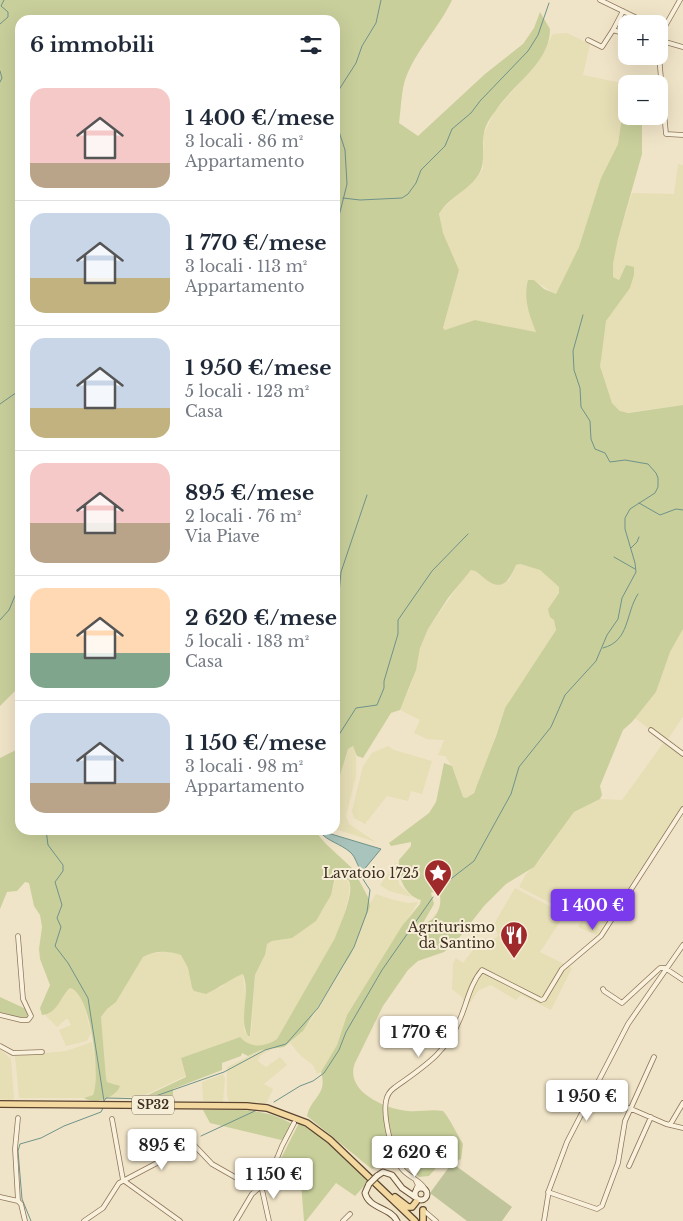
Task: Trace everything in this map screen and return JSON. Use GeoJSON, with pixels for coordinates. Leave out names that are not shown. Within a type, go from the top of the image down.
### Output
{"type":"FeatureCollection","features":[{"type":"Feature","properties":{"kind":"main road","name":"SP32"},"geometry":{"type":"LineString","coordinates":[[0,1105],[247,1106],[267,1108],[289,1114],[307,1123],[330,1140],[415,1221]]}},
{"type":"Feature","properties":{"kind":"main road"},"geometry":{"type":"LineString","coordinates":[[377,1185],[386,1189],[408,1207],[412,1207],[415,1195]]}},
{"type":"Feature","properties":{"kind":"main road"},"geometry":{"type":"LineString","coordinates":[[386,1193],[388,1200],[410,1221]]}},
{"type":"Feature","properties":{"kind":"main road"},"geometry":{"type":"LineString","coordinates":[[423,1210],[423,1221]]}},
{"type":"Feature","properties":{"kind":"street"},"geometry":{"type":"LineString","coordinates":[[600,0],[631,15]]}},
{"type":"Feature","properties":{"kind":"street"},"geometry":{"type":"LineString","coordinates":[[668,21],[680,0]]}},
{"type":"Feature","properties":{"kind":"street"},"geometry":{"type":"LineString","coordinates":[[588,40],[602,47],[623,11]]}},
{"type":"Feature","properties":{"kind":"street"},"geometry":{"type":"LineString","coordinates":[[613,30],[618,32]]}},
{"type":"Feature","properties":{"kind":"street"},"geometry":{"type":"LineString","coordinates":[[668,43],[683,47]]}},
{"type":"Feature","properties":{"kind":"street"},"geometry":{"type":"LineString","coordinates":[[660,65],[666,134],[683,136]]}},
{"type":"Feature","properties":{"kind":"street"},"geometry":{"type":"LineString","coordinates":[[651,730],[683,754]]}},
{"type":"Feature","properties":{"kind":"street"},"geometry":{"type":"LineString","coordinates":[[423,1210],[427,1194],[425,1189],[405,1172],[396,1159],[387,1119],[387,1098],[394,1088],[443,1050],[458,1025],[467,998],[480,972],[485,971],[541,1000],[544,999],[562,969],[601,936],[683,809]]}},
{"type":"Feature","properties":{"kind":"street"},"geometry":{"type":"LineString","coordinates":[[0,1015],[21,1020],[28,1020],[31,1016],[23,999],[18,936]]}},
{"type":"Feature","properties":{"kind":"street"},"geometry":{"type":"LineString","coordinates":[[544,1221],[548,1192],[567,1142],[628,1024],[665,968],[683,945]]}},
{"type":"Feature","properties":{"kind":"street"},"geometry":{"type":"LineString","coordinates":[[603,988],[604,991],[622,1003],[660,968],[665,968],[683,980]]}},
{"type":"Feature","properties":{"kind":"street"},"geometry":{"type":"LineString","coordinates":[[0,1046],[12,1053],[42,1052]]}},
{"type":"Feature","properties":{"kind":"street"},"geometry":{"type":"LineString","coordinates":[[548,1192],[597,1209],[601,1208],[618,1163],[624,1124],[654,1058]]}},
{"type":"Feature","properties":{"kind":"street"},"geometry":{"type":"LineString","coordinates":[[670,1125],[683,1103]]}},
{"type":"Feature","properties":{"kind":"street"},"geometry":{"type":"LineString","coordinates":[[630,1108],[670,1125],[683,1128]]}},
{"type":"Feature","properties":{"kind":"street"},"geometry":{"type":"LineString","coordinates":[[630,1166],[651,1117]]}},
{"type":"Feature","properties":{"kind":"street"},"geometry":{"type":"LineString","coordinates":[[18,1118],[15,1149],[18,1201],[21,1204],[25,1221]]}},
{"type":"Feature","properties":{"kind":"street"},"geometry":{"type":"LineString","coordinates":[[112,1119],[123,1180],[180,1221]]}},
{"type":"Feature","properties":{"kind":"street"},"geometry":{"type":"LineString","coordinates":[[236,1221],[243,1207],[270,1176],[294,1122]]}},
{"type":"Feature","properties":{"kind":"street"},"geometry":{"type":"LineString","coordinates":[[84,1221],[101,1210],[118,1184],[123,1180],[194,1144],[212,1164],[256,1190]]}},
{"type":"Feature","properties":{"kind":"street"},"geometry":{"type":"LineString","coordinates":[[397,1221],[392,1213],[368,1200],[366,1193],[369,1184],[377,1176],[383,1172],[390,1174],[402,1188],[421,1200],[426,1198]]}},
{"type":"Feature","properties":{"kind":"street"},"geometry":{"type":"LineString","coordinates":[[415,1179],[418,1184],[415,1195],[423,1210],[436,1221]]}},
{"type":"Feature","properties":{"kind":"street"},"geometry":{"type":"LineString","coordinates":[[261,1185],[269,1221]]}},
{"type":"Feature","properties":{"kind":"street"},"geometry":{"type":"LineString","coordinates":[[415,1195],[419,1188],[425,1189]]}},
{"type":"Feature","properties":{"kind":"street"},"geometry":{"type":"LineString","coordinates":[[0,1197],[18,1201]]}},
{"type":"Feature","properties":{"kind":"street"},"geometry":{"type":"LineString","coordinates":[[343,1221],[350,1214]]}},
{"type":"Feature","properties":{"kind":"shaded area"},"geometry":{"type":"Polygon","coordinates":[[[567,33],[590,44],[583,75],[618,82],[618,125],[621,125],[618,144],[601,178],[579,247],[556,295],[534,280],[528,280],[526,291],[527,306],[537,332],[475,320],[447,330],[443,329],[459,270],[443,233],[439,218],[440,211],[476,179],[483,169],[484,133],[495,111],[537,63],[553,34],[567,33]]]}},
{"type":"Feature","properties":{"kind":"shaded area"},"geometry":{"type":"Polygon","coordinates":[[[678,164],[683,165],[683,405],[623,413],[612,403],[600,366],[606,321],[630,288],[634,275],[623,270],[619,280],[613,277],[613,264],[618,239],[632,193],[674,194],[678,164]]]}},
{"type":"Feature","properties":{"kind":"shaded area"},"geometry":{"type":"Polygon","coordinates":[[[519,564],[540,570],[559,587],[559,593],[548,609],[554,620],[556,630],[505,708],[479,783],[473,793],[466,798],[463,797],[452,766],[445,756],[438,755],[444,740],[427,739],[414,733],[420,720],[400,710],[412,682],[420,648],[428,629],[466,575],[471,570],[477,570],[485,579],[509,581],[516,565],[519,564]]]}},
{"type":"Feature","properties":{"kind":"shaded area"},"geometry":{"type":"Polygon","coordinates":[[[683,629],[683,717],[666,742],[635,718],[656,692],[670,652],[683,629]]]}},
{"type":"Feature","properties":{"kind":"shaded area"},"geometry":{"type":"Polygon","coordinates":[[[664,742],[683,755],[683,804],[597,935],[578,927],[593,900],[574,889],[562,909],[519,887],[526,874],[540,860],[574,812],[600,799],[622,800],[664,742]]]}},
{"type":"Feature","properties":{"kind":"shaded area"},"geometry":{"type":"Polygon","coordinates":[[[353,746],[356,753],[356,776],[346,816],[349,824],[376,842],[340,831],[340,775],[348,749],[353,746]]]}},
{"type":"Feature","properties":{"kind":"shaded area"},"geometry":{"type":"Polygon","coordinates":[[[388,746],[394,750],[432,761],[422,794],[411,791],[408,801],[387,796],[365,824],[354,818],[352,811],[363,766],[372,753],[388,746]]]}},
{"type":"Feature","properties":{"kind":"shaded area"},"geometry":{"type":"Polygon","coordinates":[[[396,862],[399,884],[412,897],[389,891],[380,885],[396,862]]]}},
{"type":"Feature","properties":{"kind":"shaded area"},"geometry":{"type":"Polygon","coordinates":[[[337,875],[346,879],[350,885],[342,922],[335,938],[277,1039],[265,1045],[257,1046],[246,1044],[239,1037],[181,1058],[185,1076],[141,1097],[107,1098],[116,1093],[115,1084],[107,1082],[106,1078],[101,1017],[116,1002],[143,957],[149,954],[170,951],[181,955],[188,968],[192,988],[194,991],[206,994],[223,986],[228,979],[243,974],[246,1003],[244,1030],[248,1036],[251,1035],[255,975],[264,958],[267,944],[272,941],[292,938],[312,923],[323,910],[337,875]]]}},
{"type":"Feature","properties":{"kind":"shaded area"},"geometry":{"type":"Polygon","coordinates":[[[515,888],[565,914],[540,952],[572,968],[551,1010],[521,995],[516,1000],[491,985],[479,990],[470,1003],[463,1001],[462,997],[452,989],[453,963],[456,958],[463,963],[482,938],[492,940],[498,936],[494,924],[515,888]]]}},
{"type":"Feature","properties":{"kind":"shaded area"},"geometry":{"type":"Polygon","coordinates":[[[376,894],[408,903],[418,902],[347,1015],[337,1045],[321,1072],[317,1074],[313,1065],[301,1056],[290,1043],[311,1020],[346,963],[368,914],[370,903],[376,894]]]}},
{"type":"Feature","properties":{"kind":"shaded area"},"geometry":{"type":"Polygon","coordinates":[[[70,988],[76,990],[83,1000],[91,1033],[87,1041],[66,1046],[59,1030],[71,1025],[68,1019],[57,1027],[45,1015],[56,1007],[70,988]]]}},
{"type":"Feature","properties":{"kind":"shaded area"},"geometry":{"type":"Polygon","coordinates":[[[92,1042],[96,1069],[93,1095],[84,1098],[19,1098],[15,1056],[66,1051],[92,1042]]]}},
{"type":"Feature","properties":{"kind":"shaded area"},"geometry":{"type":"Polygon","coordinates":[[[0,1049],[11,1059],[14,1099],[11,1100],[0,1099],[0,1049]]]}},
{"type":"Feature","properties":{"kind":"shaded area"},"geometry":{"type":"Polygon","coordinates":[[[272,1049],[260,1056],[258,1061],[266,1067],[280,1057],[287,1065],[264,1084],[273,1089],[267,1102],[264,1104],[229,1102],[227,1096],[227,1067],[261,1050],[272,1049]]]}},
{"type":"Feature","properties":{"kind":"shaded area"},"geometry":{"type":"Polygon","coordinates":[[[223,1074],[225,1078],[223,1102],[203,1101],[202,1082],[223,1074]]]}},
{"type":"Feature","properties":{"kind":"green space"},"geometry":{"type":"Polygon","coordinates":[[[0,0],[452,0],[409,69],[405,80],[399,123],[418,136],[485,74],[523,44],[534,28],[540,12],[550,29],[544,53],[537,64],[501,103],[488,122],[483,139],[482,167],[477,177],[447,204],[439,214],[443,233],[459,270],[443,328],[445,330],[475,320],[536,332],[526,300],[528,280],[534,280],[544,289],[556,294],[579,247],[601,178],[618,144],[621,125],[642,125],[642,154],[618,239],[613,264],[613,277],[619,280],[626,265],[634,267],[634,275],[630,288],[606,321],[600,366],[612,403],[620,411],[628,413],[683,405],[683,629],[670,652],[656,692],[632,722],[623,730],[600,786],[602,795],[600,799],[574,812],[534,867],[506,884],[484,906],[455,943],[444,952],[418,961],[408,970],[383,1006],[355,1063],[353,1073],[355,1082],[369,1097],[388,1107],[399,1110],[443,1111],[451,1122],[463,1144],[461,1159],[457,1161],[444,1160],[429,1176],[419,1177],[400,1152],[388,1146],[382,1149],[378,1166],[372,1169],[307,1116],[312,1104],[321,1091],[323,1080],[321,1072],[337,1045],[347,1015],[402,926],[420,904],[421,900],[415,898],[406,890],[399,872],[399,860],[411,846],[411,842],[391,846],[389,843],[429,813],[436,802],[444,763],[452,766],[463,797],[466,798],[474,793],[505,708],[556,630],[554,620],[550,617],[548,609],[559,593],[559,587],[540,570],[520,564],[516,565],[508,580],[500,585],[490,582],[477,572],[471,570],[448,598],[428,629],[420,648],[416,670],[400,710],[391,713],[363,758],[357,756],[353,746],[348,749],[340,775],[340,15],[15,15],[15,691],[0,706],[0,0]],[[434,892],[431,893],[434,904],[423,923],[434,917],[440,905],[440,896],[434,892]]]}},
{"type":"Feature","properties":{"kind":"green space"},"geometry":{"type":"Polygon","coordinates":[[[15,750],[15,835],[318,835],[353,869],[369,899],[370,907],[351,954],[303,1031],[284,1047],[261,1050],[248,1056],[242,1053],[241,1056],[222,1063],[222,1070],[173,1089],[173,1101],[141,1100],[186,1077],[181,1058],[240,1037],[244,1041],[257,1046],[277,1039],[335,938],[343,918],[350,886],[348,880],[339,875],[335,877],[331,895],[316,921],[292,938],[272,941],[267,944],[265,955],[255,975],[250,1036],[248,1036],[245,1029],[244,1022],[246,990],[243,974],[206,994],[194,991],[192,988],[188,968],[181,955],[162,952],[143,957],[116,1002],[101,1017],[107,1082],[120,1086],[114,1094],[104,1099],[93,1101],[84,1098],[93,1095],[96,1072],[89,1019],[84,1004],[77,993],[70,988],[55,1008],[42,1015],[40,1008],[50,985],[40,959],[39,949],[42,927],[40,915],[34,906],[29,883],[25,882],[17,891],[7,892],[0,909],[0,758],[15,750]]]}},
{"type":"Feature","properties":{"kind":"green space"},"geometry":{"type":"Polygon","coordinates":[[[0,997],[26,1009],[27,1017],[17,1017],[0,1012],[0,997]]]}},
{"type":"Feature","properties":{"kind":"green space"},"geometry":{"type":"Polygon","coordinates":[[[203,1110],[260,1112],[292,1124],[284,1139],[281,1140],[210,1123],[203,1110]]]}},
{"type":"Feature","properties":{"kind":"green space"},"geometry":{"type":"Polygon","coordinates":[[[299,1123],[326,1140],[369,1181],[355,1196],[336,1183],[306,1221],[304,1221],[300,1171],[272,1176],[299,1123]]]}},
{"type":"Feature","properties":{"kind":"green space"},"geometry":{"type":"Polygon","coordinates":[[[452,1163],[512,1207],[502,1221],[467,1221],[430,1193],[452,1163]]]}},
{"type":"Feature","properties":{"kind":"water"},"geometry":{"type":"Polygon","coordinates":[[[323,835],[334,835],[381,849],[362,872],[350,852],[323,835]]]}},
{"type":"Feature","properties":{"kind":"waterway"},"geometry":{"type":"LineString","coordinates":[[0,24],[8,17],[8,12],[1,6],[4,0]]}},
{"type":"Feature","properties":{"kind":"waterway"},"geometry":{"type":"LineString","coordinates":[[340,88],[356,63],[362,46],[376,23],[381,0]]}},
{"type":"Feature","properties":{"kind":"waterway"},"geometry":{"type":"LineString","coordinates":[[343,198],[360,200],[402,198],[408,194],[416,183],[421,170],[445,146],[452,129],[471,113],[528,51],[538,35],[549,3]]}},
{"type":"Feature","properties":{"kind":"waterway"},"geometry":{"type":"LineString","coordinates":[[0,71],[2,78],[0,82]]}},
{"type":"Feature","properties":{"kind":"waterway"},"geometry":{"type":"LineString","coordinates":[[340,134],[345,150],[347,184],[340,212]]}},
{"type":"Feature","properties":{"kind":"waterway"},"geometry":{"type":"LineString","coordinates":[[438,894],[452,878],[474,861],[511,794],[519,767],[551,727],[565,695],[596,661],[607,635],[618,619],[622,598],[636,572],[625,529],[625,518],[630,509],[655,493],[658,487],[656,473],[648,464],[625,460],[610,462],[605,453],[595,449],[591,439],[590,421],[581,407],[580,388],[574,370],[573,351],[583,315]]}},
{"type":"Feature","properties":{"kind":"waterway"},"geometry":{"type":"LineString","coordinates":[[0,404],[15,394]]}},
{"type":"Feature","properties":{"kind":"waterway"},"geometry":{"type":"LineString","coordinates":[[340,582],[341,572],[367,495]]}},
{"type":"Feature","properties":{"kind":"waterway"},"geometry":{"type":"LineString","coordinates":[[639,503],[660,515],[676,509],[683,510]]}},
{"type":"Feature","properties":{"kind":"waterway"},"geometry":{"type":"LineString","coordinates":[[340,733],[356,708],[377,705],[384,688],[384,681],[398,634],[398,620],[432,571],[468,534]]}},
{"type":"Feature","properties":{"kind":"waterway"},"geometry":{"type":"LineString","coordinates":[[631,548],[639,537]]}},
{"type":"Feature","properties":{"kind":"waterway"},"geometry":{"type":"LineString","coordinates":[[614,557],[635,569]]}},
{"type":"Feature","properties":{"kind":"waterway"},"geometry":{"type":"LineString","coordinates":[[603,648],[612,644],[623,633],[638,594]]}},
{"type":"Feature","properties":{"kind":"waterway"},"geometry":{"type":"LineString","coordinates":[[0,620],[9,610],[15,596]]}},
{"type":"Feature","properties":{"kind":"waterway"},"geometry":{"type":"LineString","coordinates":[[47,835],[48,845],[63,865],[63,871],[55,882],[62,905],[57,918],[61,927],[55,946],[68,963],[88,998],[104,1101],[106,1098],[147,1099],[224,1072],[265,1050],[286,1044],[318,1008],[354,947],[367,912],[370,890],[359,873],[360,870]]}},
{"type":"Feature","properties":{"kind":"waterway"},"geometry":{"type":"LineString","coordinates":[[274,1102],[324,1073],[339,1050],[346,1032],[382,970],[433,897]]}},
{"type":"Feature","properties":{"kind":"waterway"},"geometry":{"type":"LineString","coordinates":[[31,1221],[22,1199],[18,1151],[20,1144],[41,1138],[64,1126],[101,1112],[103,1108]]}},
{"type":"Feature","properties":{"kind":"waterway"},"geometry":{"type":"LineString","coordinates":[[201,1136],[257,1110]]}},
{"type":"Feature","properties":{"kind":"place","name":"Lavatoio 1725"},"geometry":{"type":"Point","coordinates":[438,897]}},
{"type":"Feature","properties":{"kind":"place","name":"Agriturismo da Santino"},"geometry":{"type":"Point","coordinates":[514,959]}}]}
